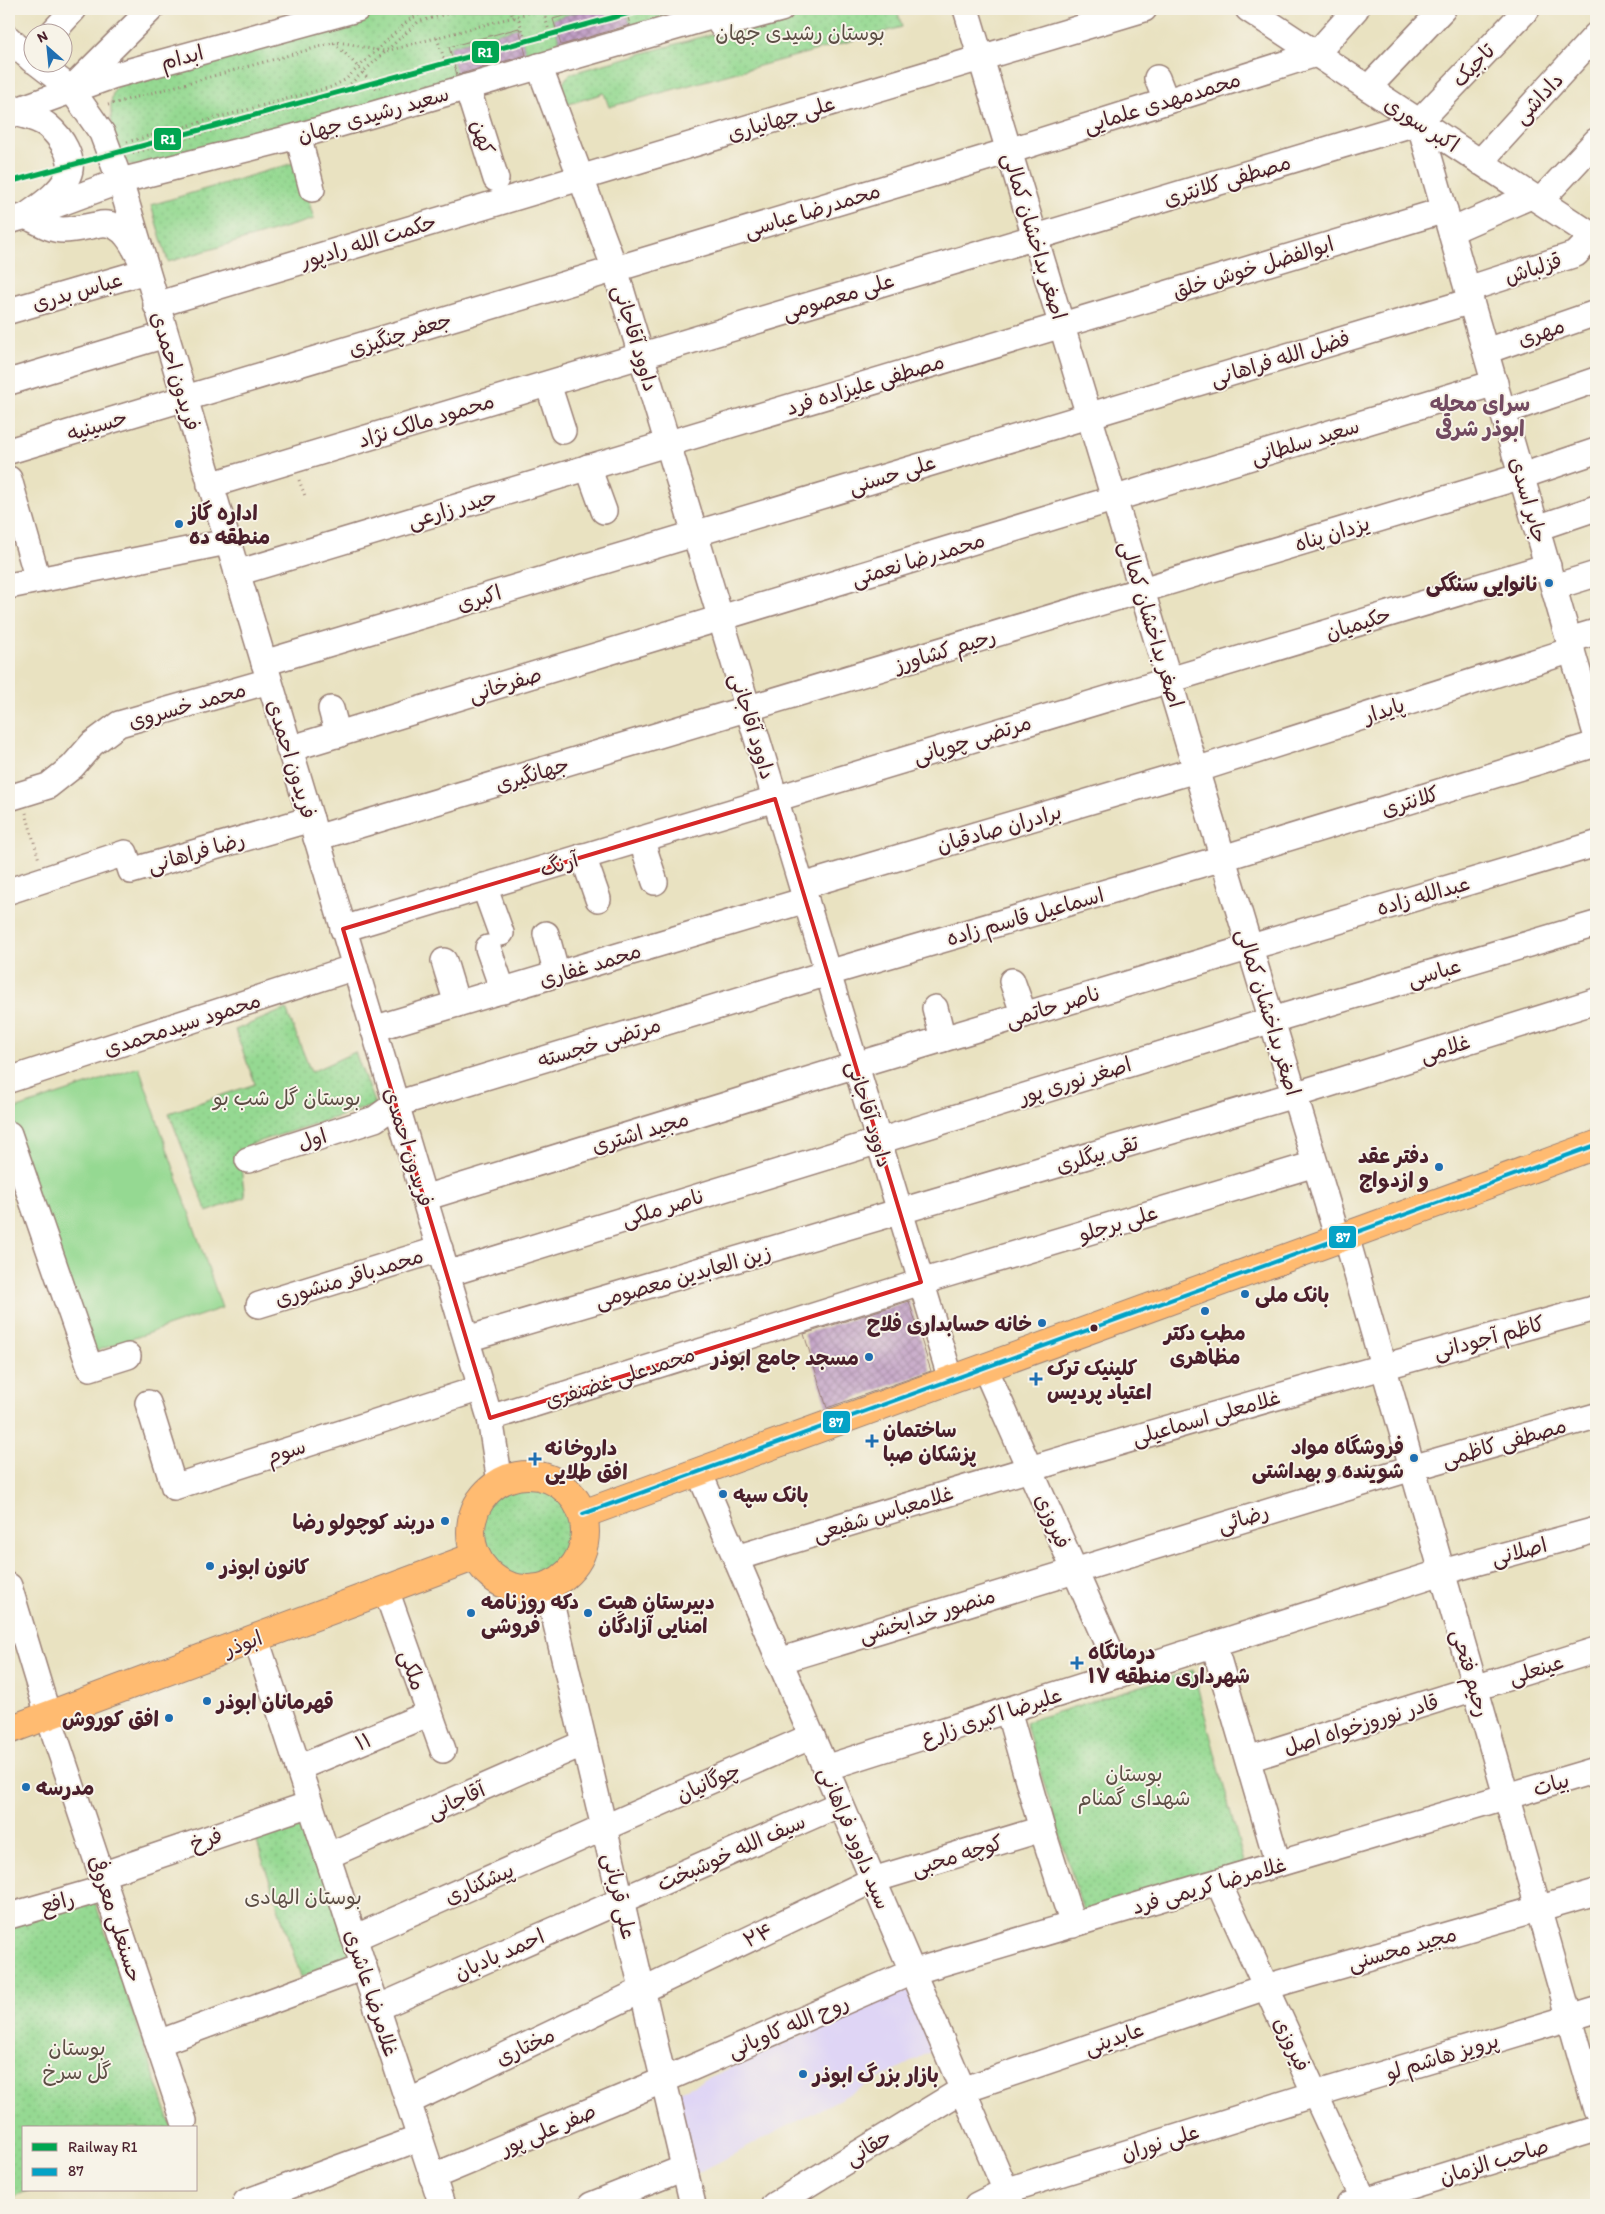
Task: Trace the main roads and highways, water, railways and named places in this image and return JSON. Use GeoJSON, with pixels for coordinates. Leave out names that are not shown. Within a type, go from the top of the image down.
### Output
{"type":"FeatureCollection","features":[{"type":"Feature","properties":{"kind":"main road"},"geometry":{"type":"LineString","coordinates":[[583,1514],[1596,1145]]}},
{"type":"Feature","properties":{"kind":"main road"},"geometry":{"type":"LineString","coordinates":[[533,1475],[549,1479],[564,1487],[575,1499],[583,1514],[586,1531],[583,1549],[575,1565],[563,1578],[547,1586],[513,1587],[505,1584],[485,1570],[476,1556],[472,1539],[472,1522],[477,1506],[487,1493],[500,1482],[516,1476],[533,1475]]}},
{"type":"Feature","properties":{"kind":"main road","name":"ابوذر"},"geometry":{"type":"LineString","coordinates":[[9,1730],[476,1556]]}},
{"type":"Feature","properties":{"kind":"rail line","name":"R1"},"geometry":{"type":"LineString","coordinates":[[9,182],[644,9]]}},
{"type":"Feature","properties":{"kind":"place","name":"اداره گاز منطقه ده"},"geometry":{"type":"Point","coordinates":[179,524]}},
{"type":"Feature","properties":{"kind":"place","name":"نانوایی سنگکی"},"geometry":{"type":"Point","coordinates":[1549,583]}},
{"type":"Feature","properties":{"kind":"place","name":"دفتر عقد و ازدواج"},"geometry":{"type":"Point","coordinates":[1439,1167]}},
{"type":"Feature","properties":{"kind":"place","name":"بانک ملی"},"geometry":{"type":"Point","coordinates":[1245,1294]}},
{"type":"Feature","properties":{"kind":"place","name":"مطب دکتر مظاهری"},"geometry":{"type":"Point","coordinates":[1205,1311]}},
{"type":"Feature","properties":{"kind":"place","name":"خانه حسابداری فلاح"},"geometry":{"type":"Point","coordinates":[1042,1323]}},
{"type":"Feature","properties":{"kind":"place","name":"مسجد جامع ابوذر"},"geometry":{"type":"Point","coordinates":[869,1357]}},
{"type":"Feature","properties":{"kind":"place","name":"کلینیک ترک اعتیاد پردیس"},"geometry":{"type":"Point","coordinates":[1036,1379]}},
{"type":"Feature","properties":{"kind":"place","name":"ساختمان پزشکان صبا"},"geometry":{"type":"Point","coordinates":[872,1441]}},
{"type":"Feature","properties":{"kind":"place","name":"فروشگاه مواد شوینده و بهداشتی"},"geometry":{"type":"Point","coordinates":[1414,1458]}},
{"type":"Feature","properties":{"kind":"place","name":"داروخانه افق طلایی"},"geometry":{"type":"Point","coordinates":[535,1459]}},
{"type":"Feature","properties":{"kind":"place","name":"بانک سپه"},"geometry":{"type":"Point","coordinates":[723,1494]}},
{"type":"Feature","properties":{"kind":"place","name":"دربند کوچولو رضا"},"geometry":{"type":"Point","coordinates":[445,1521]}},
{"type":"Feature","properties":{"kind":"place","name":"کانون ابوذر"},"geometry":{"type":"Point","coordinates":[210,1566]}},
{"type":"Feature","properties":{"kind":"place","name":"دکه روزنامه فروشی"},"geometry":{"type":"Point","coordinates":[471,1613]}},
{"type":"Feature","properties":{"kind":"place","name":"دبیرستان هیت امنایی آزادگان"},"geometry":{"type":"Point","coordinates":[588,1613]}},
{"type":"Feature","properties":{"kind":"place","name":"درمانگاه شهرداری منطقه ۱۷"},"geometry":{"type":"Point","coordinates":[1077,1663]}},
{"type":"Feature","properties":{"kind":"place","name":"قهرمانان ابوذر"},"geometry":{"type":"Point","coordinates":[207,1701]}},
{"type":"Feature","properties":{"kind":"place","name":"افق کوروش"},"geometry":{"type":"Point","coordinates":[169,1718]}},
{"type":"Feature","properties":{"kind":"place","name":"مدرسه"},"geometry":{"type":"Point","coordinates":[26,1787]}},
{"type":"Feature","properties":{"kind":"place","name":"بازار بزرگ ابوذر"},"geometry":{"type":"Point","coordinates":[803,2074]}},
{"type":"Feature","properties":{"kind":"district","name":"سرای محله ابوذر شرقی"},"geometry":{"type":"Point","coordinates":[1480,416]}},
{"type":"Feature","properties":{"kind":"park label","name":"بوستان رشیدی جهان"},"geometry":{"type":"Point","coordinates":[800,32]}},
{"type":"Feature","properties":{"kind":"park label","name":"بوستان گل شب بو"},"geometry":{"type":"Point","coordinates":[287,1097]}},
{"type":"Feature","properties":{"kind":"park label","name":"بوستان شهدای گمنام"},"geometry":{"type":"Point","coordinates":[1134,1785]}},
{"type":"Feature","properties":{"kind":"park label","name":"بوستان الهادی"},"geometry":{"type":"Point","coordinates":[303,1896]}},
{"type":"Feature","properties":{"kind":"park label","name":"بوستان گل سرخ"},"geometry":{"type":"Point","coordinates":[77,2059]}}]}
